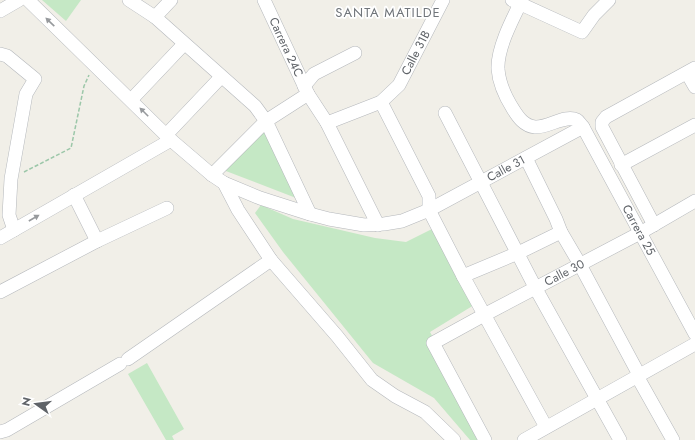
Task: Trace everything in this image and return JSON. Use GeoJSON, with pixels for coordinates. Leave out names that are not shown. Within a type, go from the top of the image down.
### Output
{"type":"FeatureCollection","features":[{"type":"Feature","properties":{"kind":"street"},"geometry":{"type":"LineString","coordinates":[[0,11],[19,0]]}},
{"type":"Feature","properties":{"kind":"street","name":"Calle 31"},"geometry":{"type":"LineString","coordinates":[[28,0],[169,137],[212,175],[224,183],[260,198],[310,214],[343,222],[378,225],[402,221],[429,210],[583,127]]}},
{"type":"Feature","properties":{"kind":"street"},"geometry":{"type":"LineString","coordinates":[[129,0],[155,17],[255,106],[266,121],[310,214]]}},
{"type":"Feature","properties":{"kind":"street"},"geometry":{"type":"LineString","coordinates":[[155,17],[171,0]]}},
{"type":"Feature","properties":{"kind":"street","name":"Carrera 24C"},"geometry":{"type":"LineString","coordinates":[[264,0],[306,90],[327,123],[378,225]]}},
{"type":"Feature","properties":{"kind":"street","name":"Calle 31B"},"geometry":{"type":"LineString","coordinates":[[381,102],[399,85],[442,0]]}},
{"type":"Feature","properties":{"kind":"street"},"geometry":{"type":"LineString","coordinates":[[583,127],[576,120],[570,119],[562,120],[544,127],[534,127],[525,124],[517,116],[510,104],[500,81],[498,69],[499,56],[518,1],[582,32],[594,15],[609,0]]}},
{"type":"Feature","properties":{"kind":"street"},"geometry":{"type":"LineString","coordinates":[[131,100],[184,44]]}},
{"type":"Feature","properties":{"kind":"street"},"geometry":{"type":"LineString","coordinates":[[212,175],[266,121],[306,90],[314,74],[355,53]]}},
{"type":"Feature","properties":{"kind":"street"},"geometry":{"type":"LineString","coordinates":[[0,54],[6,56],[35,79],[26,94],[11,179],[9,215],[14,230]]}},
{"type":"Feature","properties":{"kind":"street"},"geometry":{"type":"LineString","coordinates":[[654,225],[602,127],[602,122],[606,117],[691,71],[695,88]]}},
{"type":"Feature","properties":{"kind":"street"},"geometry":{"type":"LineString","coordinates":[[0,238],[169,137],[222,77]]}},
{"type":"Feature","properties":{"kind":"street"},"geometry":{"type":"LineString","coordinates":[[327,123],[381,102],[429,196],[429,210],[484,315],[546,427]]}},
{"type":"Feature","properties":{"kind":"street"},"geometry":{"type":"LineString","coordinates":[[445,113],[536,289],[620,440]]}},
{"type":"Feature","properties":{"kind":"street"},"geometry":{"type":"LineString","coordinates":[[621,164],[695,125]]}},
{"type":"Feature","properties":{"kind":"street","name":"Carrera 25"},"geometry":{"type":"LineString","coordinates":[[583,127],[695,334]]}},
{"type":"Feature","properties":{"kind":"street"},"geometry":{"type":"LineString","coordinates":[[526,158],[561,232],[637,372],[637,376],[673,440]]}},
{"type":"Feature","properties":{"kind":"street"},"geometry":{"type":"LineString","coordinates":[[224,183],[238,210],[272,260],[337,336],[372,380],[395,396],[425,412],[454,440]]}},
{"type":"Feature","properties":{"kind":"street"},"geometry":{"type":"LineString","coordinates":[[74,195],[97,241]]}},
{"type":"Feature","properties":{"kind":"street","name":"Calle 30"},"geometry":{"type":"LineString","coordinates":[[485,440],[433,343],[640,233],[695,201]]}},
{"type":"Feature","properties":{"kind":"street"},"geometry":{"type":"LineString","coordinates":[[0,292],[97,241],[167,208]]}},
{"type":"Feature","properties":{"kind":"street"},"geometry":{"type":"LineString","coordinates":[[463,276],[518,253],[561,232]]}},
{"type":"Feature","properties":{"kind":"street"},"geometry":{"type":"LineString","coordinates":[[0,432],[7,430],[124,362],[272,260]]}},
{"type":"Feature","properties":{"kind":"street"},"geometry":{"type":"LineString","coordinates":[[524,440],[695,344]]}},
{"type":"Feature","properties":{"kind":"path"},"geometry":{"type":"LineString","coordinates":[[11,179],[71,148],[84,86],[94,64]]}},
{"type":"Feature","properties":{"kind":"green space"},"geometry":{"type":"Polygon","coordinates":[[[42,0],[81,0],[66,21],[42,0]]]}},
{"type":"Feature","properties":{"kind":"green space"},"geometry":{"type":"Polygon","coordinates":[[[266,117],[309,203],[218,168],[266,117]]]}},
{"type":"Feature","properties":{"kind":"green space"},"geometry":{"type":"Polygon","coordinates":[[[261,205],[293,219],[375,238],[406,242],[432,229],[474,305],[430,332],[490,440],[470,440],[434,398],[373,363],[283,252],[255,213],[261,205]]]}},
{"type":"Feature","properties":{"kind":"green space"},"geometry":{"type":"Polygon","coordinates":[[[147,363],[184,429],[172,436],[174,440],[166,440],[128,374],[147,363]]]}},
{"type":"Feature","properties":{"kind":"district","name":"SANTA MATILDE"},"geometry":{"type":"Point","coordinates":[388,12]}}]}
